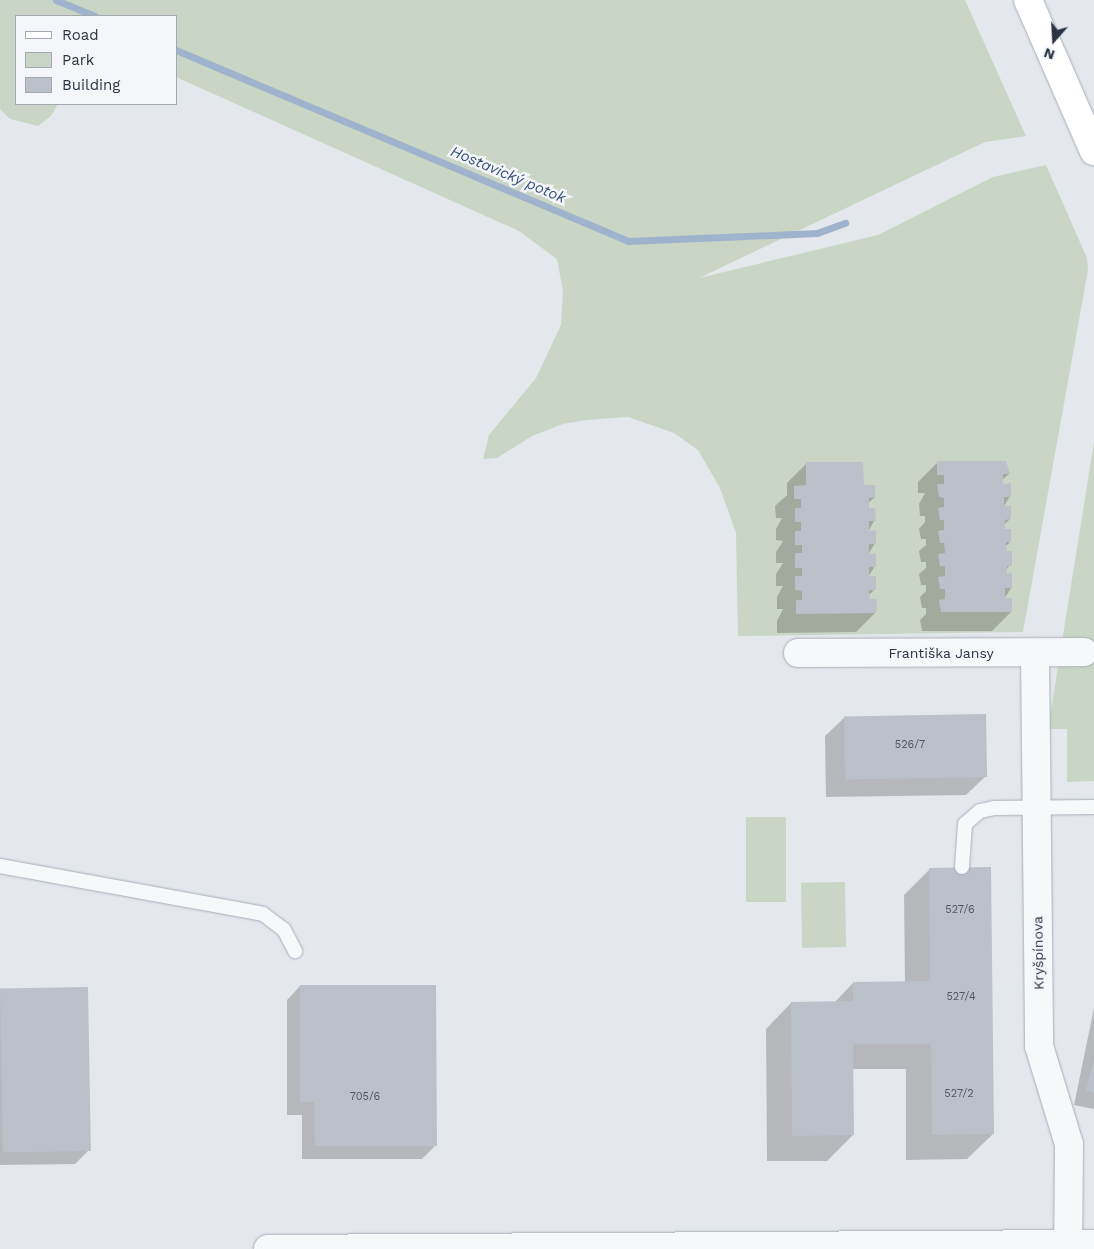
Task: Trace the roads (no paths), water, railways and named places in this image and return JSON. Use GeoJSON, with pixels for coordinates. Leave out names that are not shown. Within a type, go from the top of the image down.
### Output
{"type":"FeatureCollection","features":[{"type":"Feature","properties":{"kind":"main road"},"geometry":{"type":"LineString","coordinates":[[1028,0],[1094,151]]}},
{"type":"Feature","properties":{"kind":"street","name":"Kryšpínova"},"geometry":{"type":"LineString","coordinates":[[1035,652],[1040,1046],[1069,1144],[1077,1245]]}},
{"type":"Feature","properties":{"kind":"street","name":"Františka Jansy"},"geometry":{"type":"LineString","coordinates":[[798,653],[1084,652]]}},
{"type":"Feature","properties":{"kind":"street"},"geometry":{"type":"LineString","coordinates":[[268,1249],[1077,1245]]}},
{"type":"Feature","properties":{"kind":"lane"},"geometry":{"type":"LineString","coordinates":[[962,867],[962,834],[972,816],[994,808],[1094,807]]}},
{"type":"Feature","properties":{"kind":"lane"},"geometry":{"type":"LineString","coordinates":[[0,866],[263,914],[284,930],[295,951]]}},
{"type":"Feature","properties":{"kind":"waterway","name":"Hostavický potok"},"geometry":{"type":"LineString","coordinates":[[56,0],[93,15]]}},
{"type":"Feature","properties":{"kind":"waterway","name":"Hostavický potok"},"geometry":{"type":"LineString","coordinates":[[178,51],[628,241],[817,233],[845,223]]}}]}
